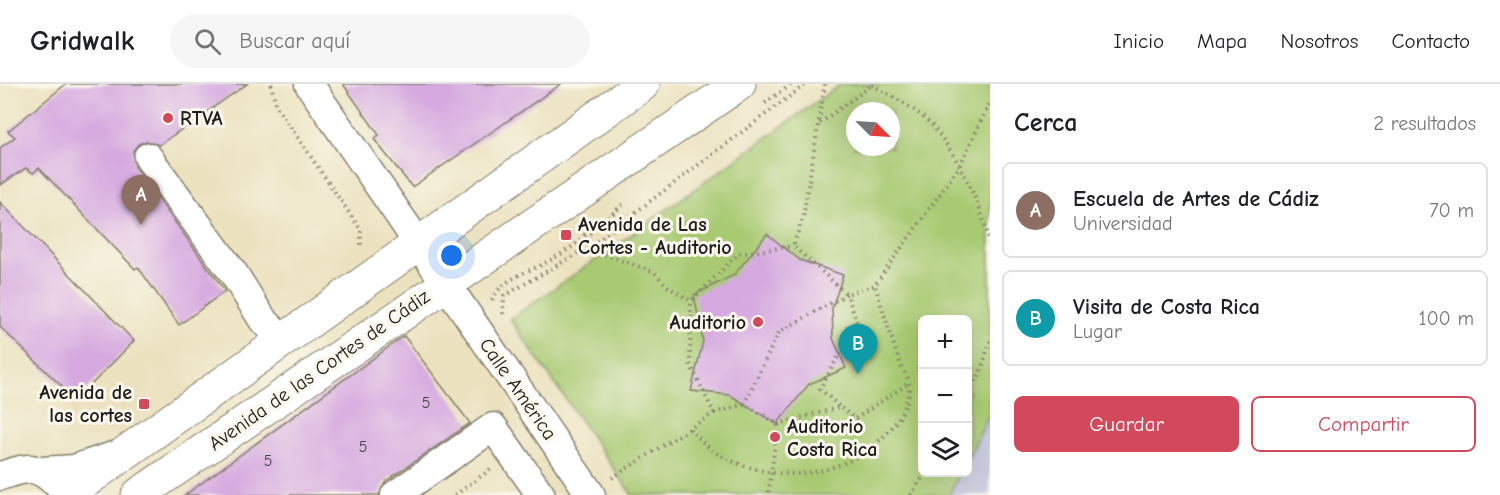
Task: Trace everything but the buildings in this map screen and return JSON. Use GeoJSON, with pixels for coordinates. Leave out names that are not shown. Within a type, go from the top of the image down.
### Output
{"type":"FeatureCollection","features":[{"type":"Feature","properties":{"kind":"main road"},"geometry":{"type":"LineString","coordinates":[[67,494],[418,242],[644,84]]}},
{"type":"Feature","properties":{"kind":"main road","name":"Avenida de las Cortes de Cádiz"},"geometry":{"type":"LineString","coordinates":[[138,495],[565,202],[751,94]]}},
{"type":"Feature","properties":{"kind":"street","name":"Calle América"},"geometry":{"type":"LineString","coordinates":[[309,84],[589,493]]}},
{"type":"Feature","properties":{"kind":"street"},"geometry":{"type":"LineString","coordinates":[[148,157],[234,274],[263,320],[283,339]]}},
{"type":"Feature","properties":{"kind":"street"},"geometry":{"type":"LineString","coordinates":[[395,495],[494,427],[541,495]]}},
{"type":"Feature","properties":{"kind":"street"},"geometry":{"type":"LineString","coordinates":[[0,476],[28,467],[42,471],[74,469],[129,450]]}},
{"type":"Feature","properties":{"kind":"street"},"geometry":{"type":"LineString","coordinates":[[42,471],[67,494]]}},
{"type":"Feature","properties":{"kind":"path"},"geometry":{"type":"LineString","coordinates":[[271,84],[276,106],[361,230],[363,268],[368,280]]}},
{"type":"Feature","properties":{"kind":"path"},"geometry":{"type":"LineString","coordinates":[[751,94],[792,84]]}},
{"type":"Feature","properties":{"kind":"path"},"geometry":{"type":"LineString","coordinates":[[502,323],[504,296],[592,245],[806,84]]}},
{"type":"Feature","properties":{"kind":"path"},"geometry":{"type":"LineString","coordinates":[[794,246],[803,218],[825,84]]}},
{"type":"Feature","properties":{"kind":"path"},"geometry":{"type":"LineString","coordinates":[[820,123],[871,84],[892,96],[933,127],[959,167],[984,216],[990,244]]}},
{"type":"Feature","properties":{"kind":"path"},"geometry":{"type":"LineString","coordinates":[[744,404],[779,332],[847,294],[875,285],[959,167],[990,102]]}},
{"type":"Feature","properties":{"kind":"path"},"geometry":{"type":"LineString","coordinates":[[472,323],[484,315],[496,291],[526,270],[549,261],[586,236],[632,197]]}},
{"type":"Feature","properties":{"kind":"path"},"geometry":{"type":"LineString","coordinates":[[565,202],[592,245],[602,253],[654,272],[668,286],[691,301]]}},
{"type":"Feature","properties":{"kind":"path"},"geometry":{"type":"LineString","coordinates":[[794,246],[847,294],[857,323],[820,389],[855,419],[909,382]]}},
{"type":"Feature","properties":{"kind":"path"},"geometry":{"type":"LineString","coordinates":[[714,413],[690,364],[691,301],[738,254],[794,246]]}},
{"type":"Feature","properties":{"kind":"path"},"geometry":{"type":"LineString","coordinates":[[690,429],[711,450],[748,468],[787,474],[825,472],[868,451],[888,433],[906,408],[909,382],[901,367],[875,285]]}},
{"type":"Feature","properties":{"kind":"path"},"geometry":{"type":"LineString","coordinates":[[972,390],[981,371],[990,341]]}},
{"type":"Feature","properties":{"kind":"path"},"geometry":{"type":"LineString","coordinates":[[589,493],[714,413],[744,404],[778,424],[840,407]]}},
{"type":"Feature","properties":{"kind":"path"},"geometry":{"type":"LineString","coordinates":[[768,495],[778,424]]}},
{"type":"Feature","properties":{"kind":"path"},"geometry":{"type":"LineString","coordinates":[[455,495],[512,454]]}},
{"type":"Feature","properties":{"kind":"path"},"geometry":{"type":"LineString","coordinates":[[911,495],[923,477]]}},
{"type":"Feature","properties":{"kind":"shaded area"},"geometry":{"type":"Polygon","coordinates":[[[990,413],[990,495],[949,495],[958,477],[972,477],[972,450],[990,413]]]}},
{"type":"Feature","properties":{"kind":"green space"},"geometry":{"type":"Polygon","coordinates":[[[841,84],[990,84],[990,413],[972,450],[972,315],[918,315],[918,477],[958,477],[949,495],[632,495],[510,319],[841,84]]]}},
{"type":"Feature","properties":{"kind":"place","name":"RTVA"},"geometry":{"type":"Point","coordinates":[168,118]}},
{"type":"Feature","properties":{"kind":"place","name":"Escuela de Artes de Cádiz"},"geometry":{"type":"Point","coordinates":[141,225]}},
{"type":"Feature","properties":{"kind":"place","name":"Avenida de Las Cortes - Auditorio"},"geometry":{"type":"Point","coordinates":[566,235]}},
{"type":"Feature","properties":{"kind":"place","name":"Auditorio"},"geometry":{"type":"Point","coordinates":[758,322]}},
{"type":"Feature","properties":{"kind":"place","name":"Visita de Costa Rica"},"geometry":{"type":"Point","coordinates":[858,374]}},
{"type":"Feature","properties":{"kind":"place","name":"Avenida de las cortes"},"geometry":{"type":"Point","coordinates":[144,404]}},
{"type":"Feature","properties":{"kind":"place","name":"Auditorio Costa Rica"},"geometry":{"type":"Point","coordinates":[775,437]}}]}
